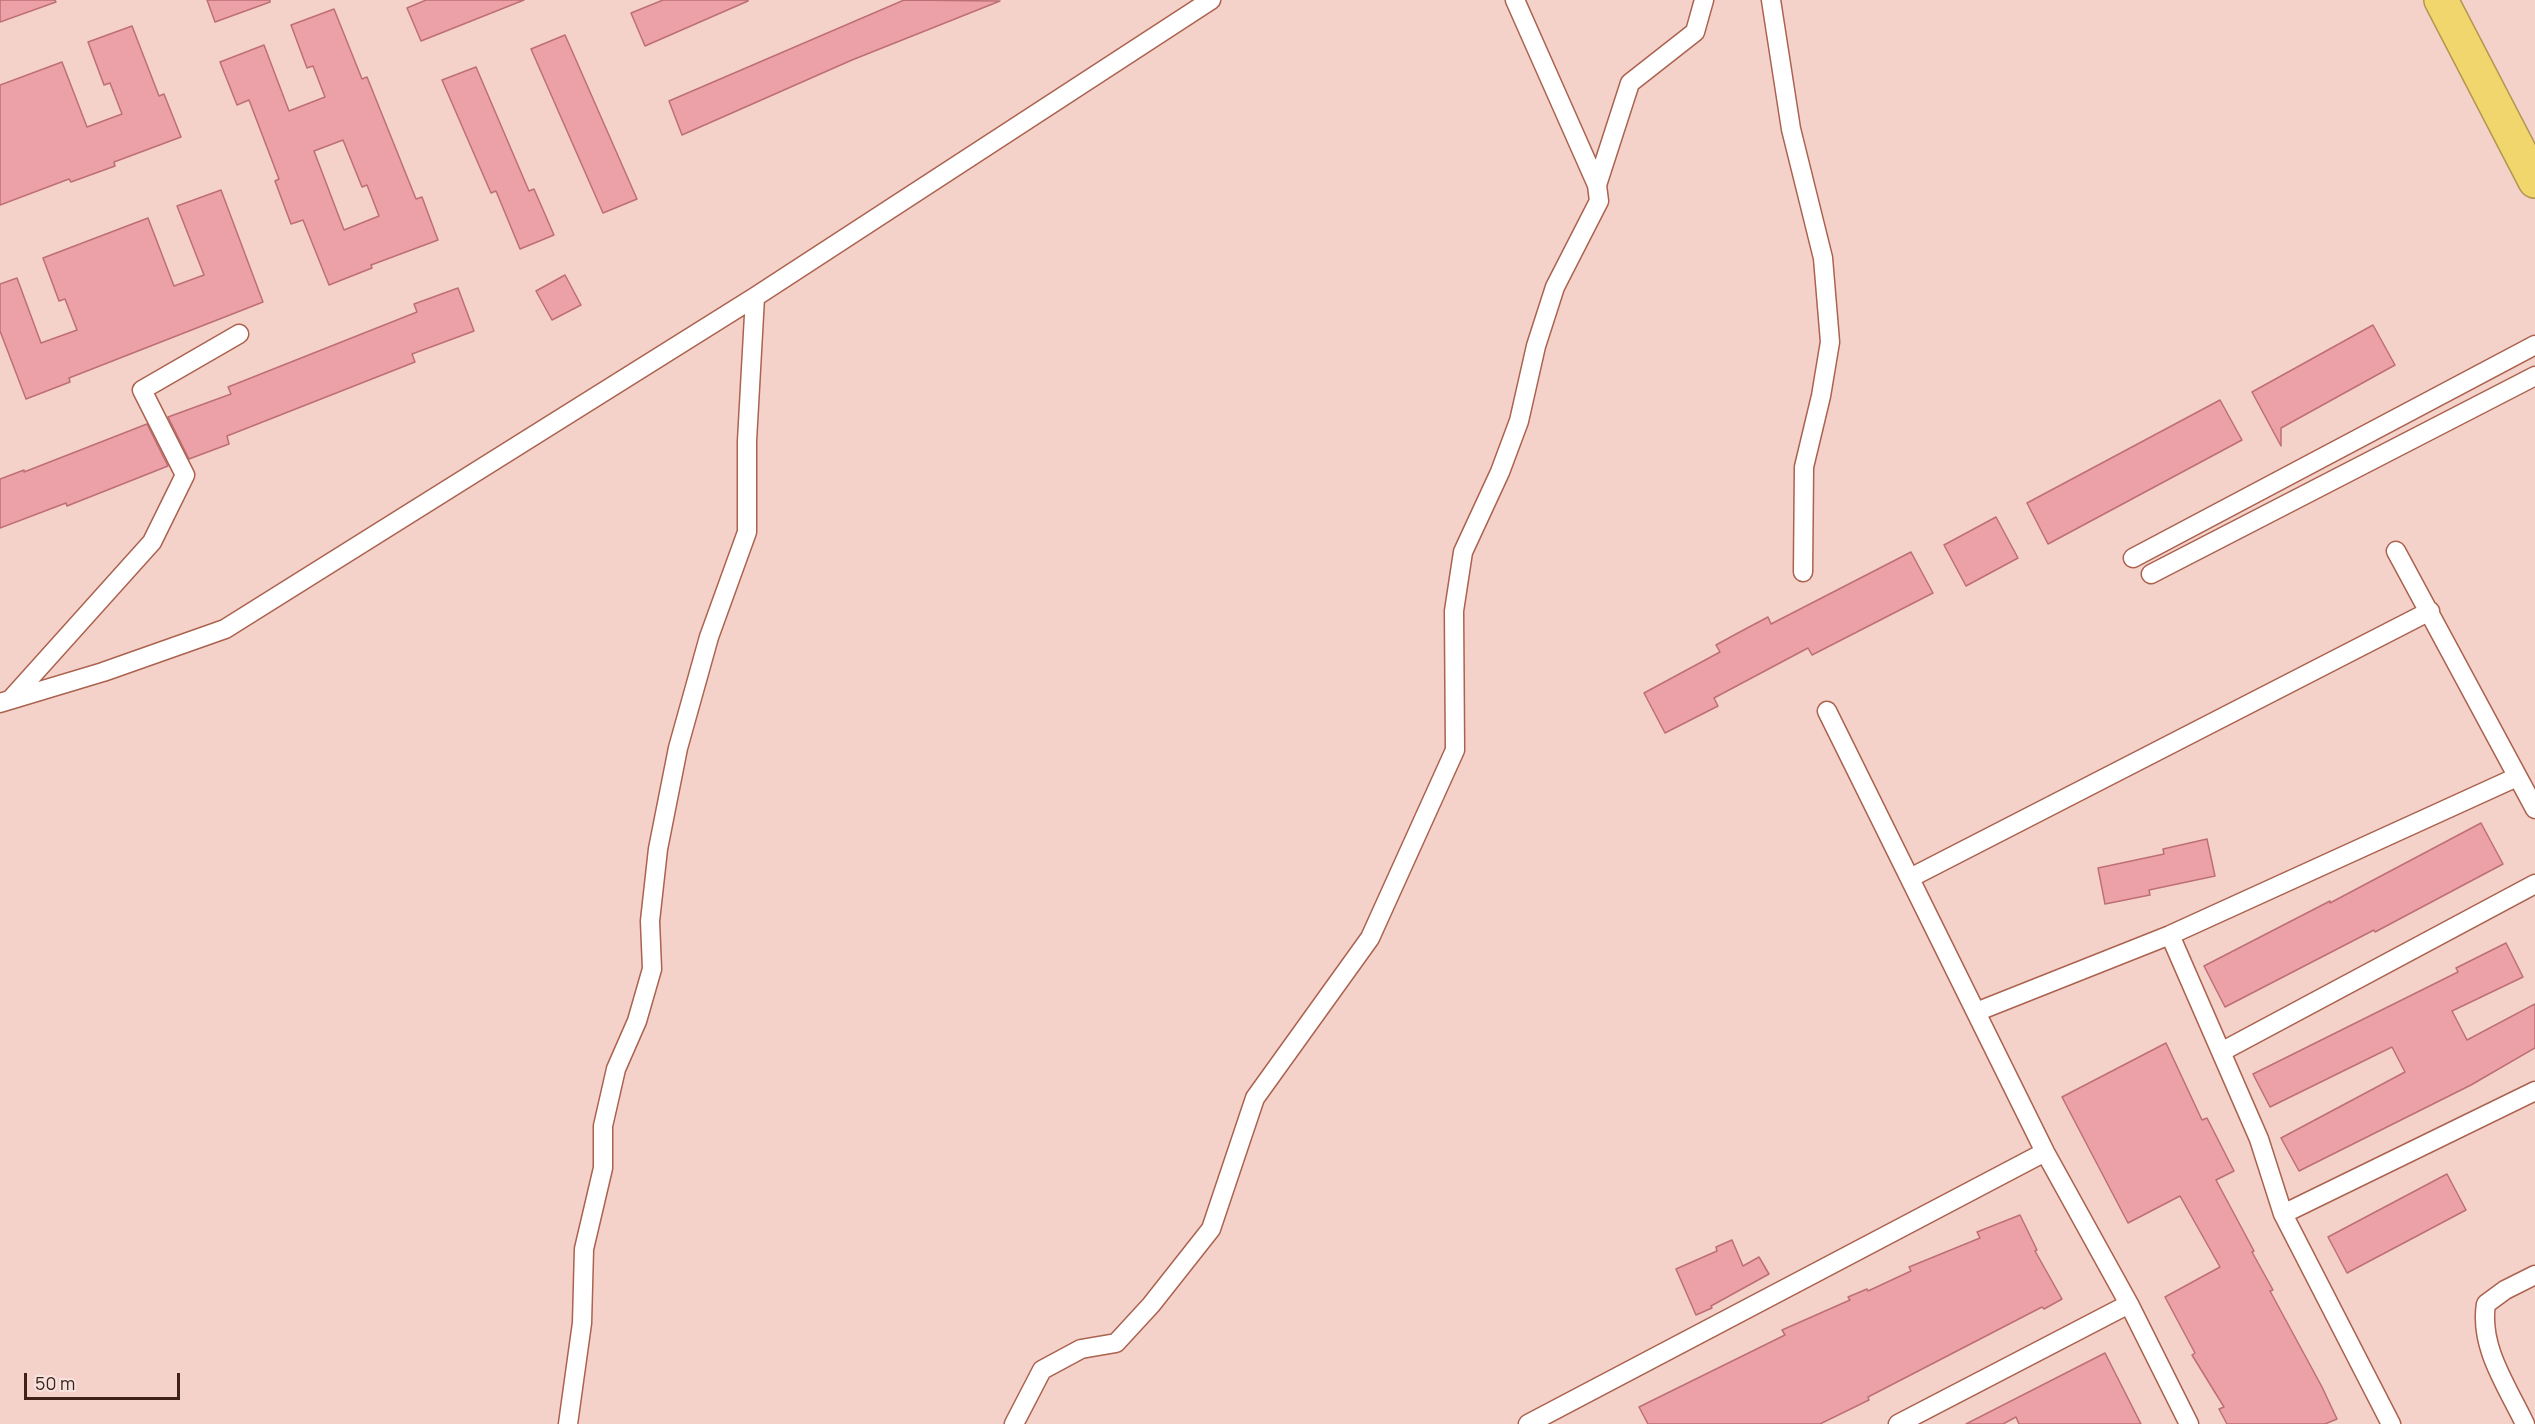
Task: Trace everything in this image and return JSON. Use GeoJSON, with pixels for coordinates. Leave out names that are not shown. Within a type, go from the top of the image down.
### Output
{"type":"FeatureCollection","features":[{"type":"Feature","properties":{"kind":"highway"},"geometry":{"type":"LineString","coordinates":[[2441,0],[2535,181]]}},
{"type":"Feature","properties":{"kind":"street"},"geometry":{"type":"LineString","coordinates":[[5,702],[103,672],[225,629],[755,297],[1211,0]]}},
{"type":"Feature","properties":{"kind":"street"},"geometry":{"type":"LineString","coordinates":[[1014,1424],[1042,1370],[1081,1349],[1116,1343],[1151,1305],[1211,1229],[1255,1098],[1370,938],[1455,750],[1454,611],[1463,552],[1500,472],[1519,421],[1536,346],[1555,287],[1599,201],[1597,185],[1515,0]]}},
{"type":"Feature","properties":{"kind":"street"},"geometry":{"type":"LineString","coordinates":[[1597,185],[1630,83],[1695,32],[1704,0]]}},
{"type":"Feature","properties":{"kind":"street"},"geometry":{"type":"LineString","coordinates":[[1771,0],[1791,129],[1823,258],[1830,342],[1821,396],[1804,467],[1803,572]]}},
{"type":"Feature","properties":{"kind":"street"},"geometry":{"type":"LineString","coordinates":[[568,1424],[582,1323],[584,1249],[603,1168],[603,1126],[616,1069],[637,1022],[651,969],[650,921],[658,849],[678,748],[709,637],[747,532],[747,441],[755,297]]}},
{"type":"Feature","properties":{"kind":"street"},"geometry":{"type":"LineString","coordinates":[[5,702],[152,542],[185,475],[142,390],[239,334]]}},
{"type":"Feature","properties":{"kind":"street"},"geometry":{"type":"LineString","coordinates":[[2133,558],[2535,345]]}},
{"type":"Feature","properties":{"kind":"street"},"geometry":{"type":"LineString","coordinates":[[2151,574],[2535,376]]}},
{"type":"Feature","properties":{"kind":"street"},"geometry":{"type":"LineString","coordinates":[[2396,551],[2535,809]]}},
{"type":"Feature","properties":{"kind":"street"},"geometry":{"type":"LineString","coordinates":[[1910,878],[2430,612]]}},
{"type":"Feature","properties":{"kind":"street"},"geometry":{"type":"LineString","coordinates":[[1827,711],[2045,1152],[2129,1304],[2189,1424]]}},
{"type":"Feature","properties":{"kind":"street"},"geometry":{"type":"LineString","coordinates":[[1976,1012],[2170,935],[2517,777]]}},
{"type":"Feature","properties":{"kind":"street"},"geometry":{"type":"LineString","coordinates":[[2221,1052],[2535,884]]}},
{"type":"Feature","properties":{"kind":"street"},"geometry":{"type":"LineString","coordinates":[[2170,935],[2259,1139],[2283,1214],[2391,1424]]}},
{"type":"Feature","properties":{"kind":"street"},"geometry":{"type":"LineString","coordinates":[[2283,1214],[2535,1091]]}},
{"type":"Feature","properties":{"kind":"street"},"geometry":{"type":"LineString","coordinates":[[1528,1424],[2045,1152]]}},
{"type":"Feature","properties":{"kind":"street"},"geometry":{"type":"LineString","coordinates":[[2526,1424],[2489,1350],[2483,1322],[2486,1304],[2505,1290],[2535,1275]]}},
{"type":"Feature","properties":{"kind":"street"},"geometry":{"type":"LineString","coordinates":[[1898,1424],[2129,1304]]}},
{"type":"Feature","properties":{"kind":"building"},"geometry":{"type":"Polygon","coordinates":[[[0,0],[55,0],[56,2],[0,22],[0,0]]]}},
{"type":"Feature","properties":{"kind":"building"},"geometry":{"type":"Polygon","coordinates":[[[207,0],[270,0],[270,2],[215,22],[207,0]]]}},
{"type":"Feature","properties":{"kind":"building"},"geometry":{"type":"Polygon","coordinates":[[[426,0],[524,0],[421,41],[407,8],[426,0]]]}},
{"type":"Feature","properties":{"kind":"building"},"geometry":{"type":"Polygon","coordinates":[[[663,0],[748,1],[645,46],[631,13],[663,0]]]}},
{"type":"Feature","properties":{"kind":"building"},"geometry":{"type":"Polygon","coordinates":[[[904,0],[1000,1],[852,60],[682,135],[669,101],[904,0]]]}},
{"type":"Feature","properties":{"kind":"building"},"geometry":{"type":"Polygon","coordinates":[[[334,9],[362,79],[367,77],[416,199],[422,197],[438,240],[371,265],[372,268],[329,285],[303,220],[291,224],[275,181],[279,179],[249,100],[237,105],[220,62],[264,45],[289,111],[325,97],[313,66],[307,68],[291,25],[334,9]],[[343,140],[314,151],[344,230],[379,216],[367,185],[362,187],[343,140]]]}},
{"type":"Feature","properties":{"kind":"building"},"geometry":{"type":"Polygon","coordinates":[[[132,26],[159,96],[164,94],[181,137],[114,162],[115,166],[71,182],[69,179],[0,205],[0,85],[62,62],[87,127],[122,114],[110,83],[104,85],[88,42],[132,26]]]}},
{"type":"Feature","properties":{"kind":"building"},"geometry":{"type":"Polygon","coordinates":[[[565,35],[637,199],[603,213],[531,49],[565,35]]]}},
{"type":"Feature","properties":{"kind":"building"},"geometry":{"type":"Polygon","coordinates":[[[476,67],[529,191],[534,189],[554,235],[520,249],[496,191],[491,193],[442,80],[476,67]]]}},
{"type":"Feature","properties":{"kind":"building"},"geometry":{"type":"Polygon","coordinates":[[[221,190],[263,302],[69,378],[70,382],[26,399],[0,331],[0,284],[17,278],[41,343],[77,330],[65,299],[59,301],[43,258],[148,218],[174,286],[204,275],[177,206],[221,190]]]}},
{"type":"Feature","properties":{"kind":"building"},"geometry":{"type":"Polygon","coordinates":[[[565,275],[581,305],[552,320],[536,291],[565,275]]]}},
{"type":"Feature","properties":{"kind":"building"},"geometry":{"type":"Polygon","coordinates":[[[458,288],[474,331],[412,354],[415,362],[227,436],[229,444],[189,459],[168,417],[231,394],[228,387],[417,312],[414,304],[458,288]]]}},
{"type":"Feature","properties":{"kind":"building"},"geometry":{"type":"Polygon","coordinates":[[[2373,325],[2395,365],[2281,428],[2281,446],[2252,392],[2373,325]]]}},
{"type":"Feature","properties":{"kind":"building"},"geometry":{"type":"Polygon","coordinates":[[[2220,400],[2242,440],[2048,544],[2027,503],[2220,400]]]}},
{"type":"Feature","properties":{"kind":"building"},"geometry":{"type":"Polygon","coordinates":[[[147,424],[168,466],[67,506],[66,503],[0,528],[0,479],[24,470],[24,472],[147,424]]]}},
{"type":"Feature","properties":{"kind":"building"},"geometry":{"type":"Polygon","coordinates":[[[1996,517],[2018,558],[1966,586],[1944,545],[1996,517]]]}},
{"type":"Feature","properties":{"kind":"building"},"geometry":{"type":"Polygon","coordinates":[[[1911,552],[1933,593],[1812,655],[1808,648],[1714,698],[1718,706],[1665,733],[1644,693],[1720,652],[1716,645],[1768,617],[1771,624],[1911,552]]]}},
{"type":"Feature","properties":{"kind":"building"},"geometry":{"type":"Polygon","coordinates":[[[2481,823],[2503,864],[2375,932],[2374,930],[2225,1007],[2204,966],[2330,901],[2330,903],[2481,823]]]}},
{"type":"Feature","properties":{"kind":"building"},"geometry":{"type":"Polygon","coordinates":[[[2207,839],[2215,876],[2149,890],[2150,895],[2105,904],[2098,868],[2164,854],[2163,849],[2207,839]]]}},
{"type":"Feature","properties":{"kind":"building"},"geometry":{"type":"Polygon","coordinates":[[[2506,943],[2523,977],[2452,1011],[2467,1040],[2535,1004],[2535,1048],[2471,1085],[2299,1171],[2281,1138],[2405,1072],[2392,1047],[2270,1107],[2253,1074],[2458,972],[2456,968],[2506,943]]]}},
{"type":"Feature","properties":{"kind":"building"},"geometry":{"type":"Polygon","coordinates":[[[2166,1043],[2202,1120],[2207,1118],[2234,1171],[2216,1180],[2273,1290],[2270,1291],[2337,1419],[2325,1424],[2227,1424],[2219,1409],[2224,1407],[2192,1355],[2195,1353],[2165,1297],[2220,1267],[2180,1196],[2128,1223],[2062,1097],[2166,1043]]]}},
{"type":"Feature","properties":{"kind":"building"},"geometry":{"type":"Polygon","coordinates":[[[2447,1174],[2466,1210],[2347,1273],[2328,1237],[2447,1174]]]}},
{"type":"Feature","properties":{"kind":"building"},"geometry":{"type":"Polygon","coordinates":[[[2020,1215],[2037,1250],[2035,1251],[2062,1299],[2044,1309],[2042,1307],[1820,1424],[1648,1424],[1639,1407],[1785,1335],[1782,1330],[1850,1300],[1848,1297],[1867,1289],[1868,1291],[1911,1271],[1909,1267],[1980,1238],[1977,1232],[2020,1215]]]}},
{"type":"Feature","properties":{"kind":"building"},"geometry":{"type":"Polygon","coordinates":[[[1732,1240],[1743,1266],[1759,1257],[1769,1274],[1696,1315],[1676,1269],[1717,1251],[1716,1247],[1732,1240]]]}},
{"type":"Feature","properties":{"kind":"building"},"geometry":{"type":"Polygon","coordinates":[[[2105,1353],[2141,1424],[2019,1424],[2016,1417],[2003,1424],[1966,1424],[2105,1353]]]}}]}
